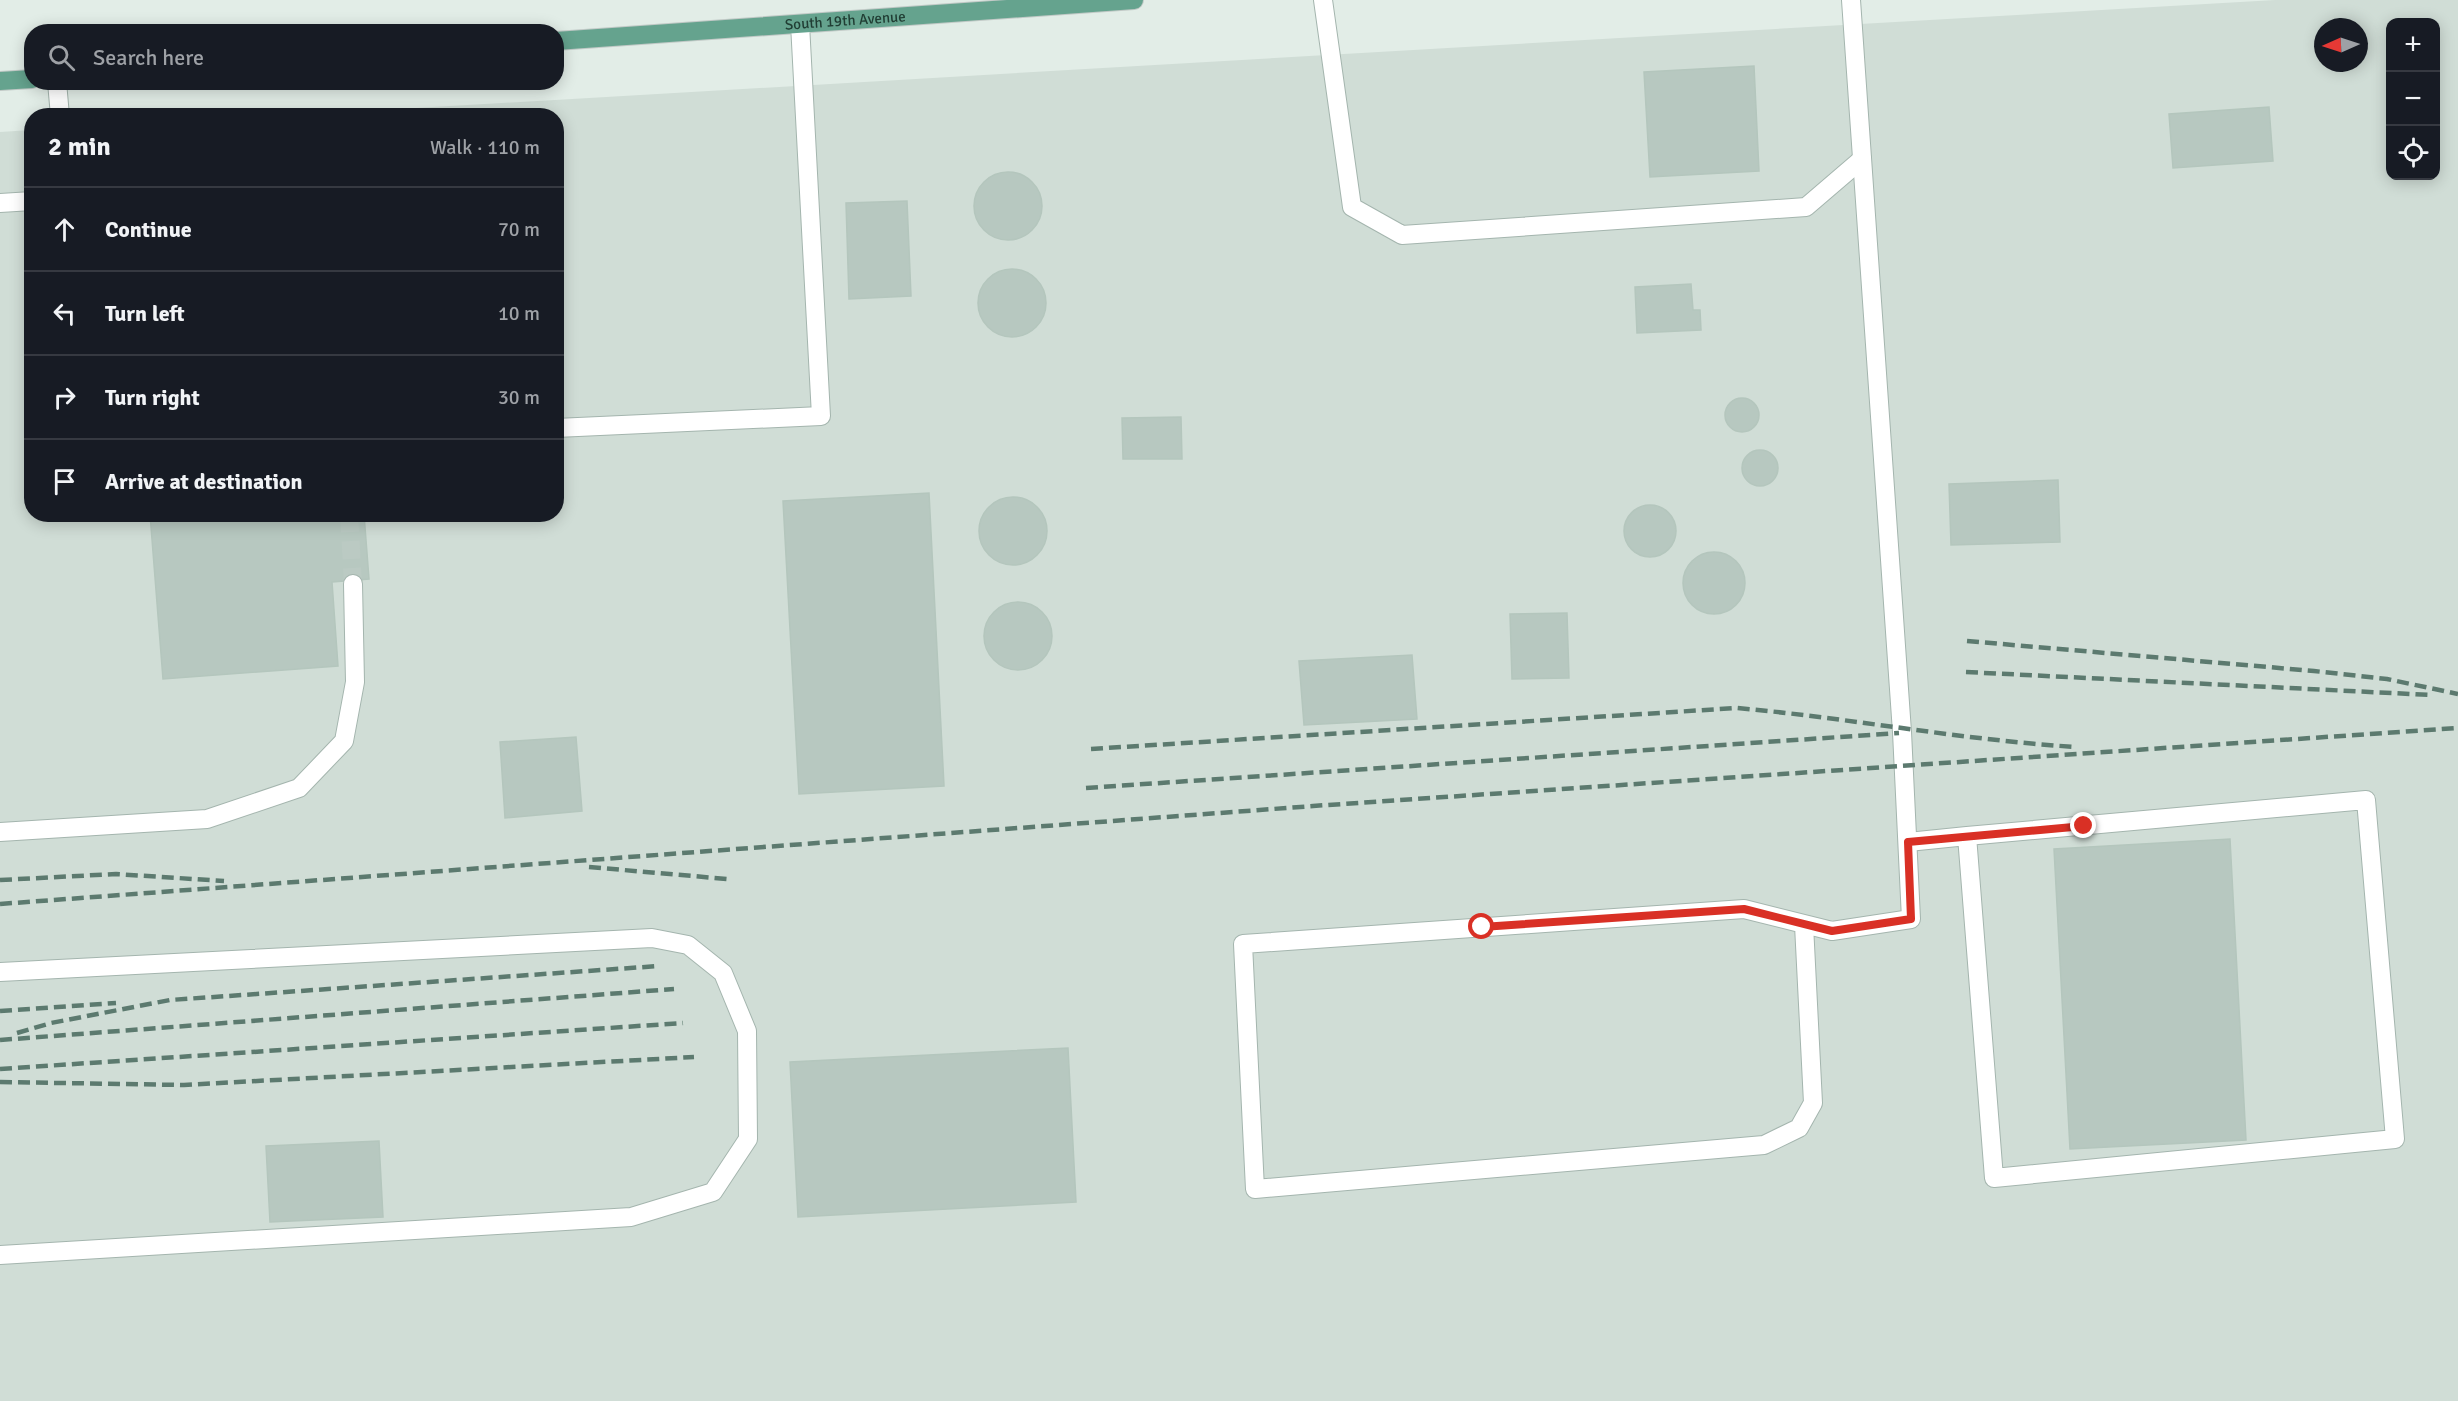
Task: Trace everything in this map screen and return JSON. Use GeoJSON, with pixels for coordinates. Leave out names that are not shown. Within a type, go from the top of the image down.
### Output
{"type":"FeatureCollection","features":[{"type":"Feature","properties":{"kind":"main road","name":"South 19th Avenue"},"geometry":{"type":"LineString","coordinates":[[564,40],[1134,0]]}},
{"type":"Feature","properties":{"kind":"main road"},"geometry":{"type":"LineString","coordinates":[[0,81],[24,80]]}},
{"type":"Feature","properties":{"kind":"lane"},"geometry":{"type":"LineString","coordinates":[[1323,0],[1352,207],[1402,235],[1806,207],[1862,159]]}},
{"type":"Feature","properties":{"kind":"lane"},"geometry":{"type":"LineString","coordinates":[[1804,925],[1813,1103],[1799,1128],[1764,1145],[1255,1189],[1243,944],[1744,909],[1832,931],[1911,919],[1908,842],[1851,0]]}},
{"type":"Feature","properties":{"kind":"lane"},"geometry":{"type":"LineString","coordinates":[[564,428],[821,416],[800,24]]}},
{"type":"Feature","properties":{"kind":"lane"},"geometry":{"type":"LineString","coordinates":[[58,90],[59,108]]}},
{"type":"Feature","properties":{"kind":"lane"},"geometry":{"type":"LineString","coordinates":[[0,203],[24,202]]}},
{"type":"Feature","properties":{"kind":"lane"},"geometry":{"type":"LineString","coordinates":[[0,832],[207,819],[299,788],[344,741],[355,682],[353,584]]}},
{"type":"Feature","properties":{"kind":"lane"},"geometry":{"type":"LineString","coordinates":[[1908,842],[1966,836],[2366,800],[2395,1139],[1994,1178],[1966,836]]}},
{"type":"Feature","properties":{"kind":"lane"},"geometry":{"type":"LineString","coordinates":[[0,972],[652,938],[688,945],[723,973],[747,1031],[748,1127],[748,1139],[713,1192],[631,1217],[0,1255]]}},
{"type":"Feature","properties":{"kind":"shaded area"},"geometry":{"type":"Polygon","coordinates":[[[2275,0],[2458,0],[2458,1401],[0,1401],[0,132],[24,130],[24,522],[564,522],[564,108],[416,108],[2275,0]]]}},
{"type":"Feature","properties":{"kind":"building"},"geometry":{"type":"Polygon","coordinates":[[[1754,66],[1759,171],[1650,177],[1644,72],[1754,66]]]}},
{"type":"Feature","properties":{"kind":"building"},"geometry":{"type":"Polygon","coordinates":[[[2269,107],[2273,161],[2173,168],[2169,114],[2269,107]]]}},
{"type":"Feature","properties":{"kind":"building"},"geometry":{"type":"Polygon","coordinates":[[[1008,172],[1021,175],[1032,182],[1039,193],[1042,206],[1039,219],[1032,230],[1021,237],[1008,240],[995,237],[984,230],[977,219],[974,206],[977,193],[984,182],[995,175],[1008,172]]]}},
{"type":"Feature","properties":{"kind":"building"},"geometry":{"type":"Polygon","coordinates":[[[907,201],[911,296],[849,299],[846,203],[907,201]]]}},
{"type":"Feature","properties":{"kind":"building"},"geometry":{"type":"Polygon","coordinates":[[[1012,269],[1025,272],[1036,279],[1043,290],[1046,303],[1043,316],[1036,327],[1025,334],[1012,337],[999,334],[988,327],[981,316],[978,303],[981,290],[988,279],[999,272],[1012,269]]]}},
{"type":"Feature","properties":{"kind":"building"},"geometry":{"type":"Polygon","coordinates":[[[1691,284],[1693,310],[1700,310],[1701,330],[1637,333],[1635,287],[1691,284]]]}},
{"type":"Feature","properties":{"kind":"building"},"geometry":{"type":"Polygon","coordinates":[[[1742,398],[1754,403],[1759,415],[1754,427],[1742,432],[1730,427],[1725,415],[1730,403],[1742,398]]]}},
{"type":"Feature","properties":{"kind":"building"},"geometry":{"type":"Polygon","coordinates":[[[1181,417],[1182,459],[1123,459],[1122,418],[1181,417]]]}},
{"type":"Feature","properties":{"kind":"building"},"geometry":{"type":"Polygon","coordinates":[[[1760,450],[1772,456],[1778,468],[1772,480],[1760,486],[1748,480],[1742,468],[1748,456],[1760,450]]]}},
{"type":"Feature","properties":{"kind":"building"},"geometry":{"type":"Polygon","coordinates":[[[2058,480],[2060,542],[1951,545],[1949,484],[2058,480]]]}},
{"type":"Feature","properties":{"kind":"building"},"geometry":{"type":"Polygon","coordinates":[[[929,493],[944,786],[799,794],[783,501],[929,493]]]}},
{"type":"Feature","properties":{"kind":"building"},"geometry":{"type":"Polygon","coordinates":[[[1013,497],[1026,500],[1037,507],[1044,518],[1047,531],[1044,544],[1037,555],[1026,562],[1013,565],[1000,562],[989,555],[982,544],[979,531],[982,518],[989,507],[1000,500],[1013,497]]]}},
{"type":"Feature","properties":{"kind":"building"},"geometry":{"type":"Polygon","coordinates":[[[1645,505],[1655,505],[1664,509],[1672,517],[1676,531],[1672,545],[1664,553],[1655,557],[1645,557],[1636,553],[1628,545],[1624,536],[1624,526],[1628,517],[1636,509],[1645,505]]]}},
{"type":"Feature","properties":{"kind":"building"},"geometry":{"type":"Polygon","coordinates":[[[151,522],[365,522],[369,579],[332,582],[338,666],[163,679],[151,522]]]}},
{"type":"Feature","properties":{"kind":"building"},"geometry":{"type":"Polygon","coordinates":[[[1714,552],[1731,557],[1736,561],[1740,566],[1745,583],[1740,600],[1736,605],[1731,609],[1714,614],[1697,609],[1692,605],[1688,600],[1683,583],[1688,566],[1692,561],[1697,557],[1714,552]]]}},
{"type":"Feature","properties":{"kind":"building"},"geometry":{"type":"Polygon","coordinates":[[[1018,602],[1031,605],[1042,612],[1049,623],[1052,636],[1049,649],[1042,660],[1031,667],[1018,670],[1005,667],[994,660],[987,649],[984,636],[987,623],[994,612],[1005,605],[1018,602]]]}},
{"type":"Feature","properties":{"kind":"building"},"geometry":{"type":"Polygon","coordinates":[[[1567,613],[1569,678],[1512,679],[1510,614],[1567,613]]]}},
{"type":"Feature","properties":{"kind":"building"},"geometry":{"type":"Polygon","coordinates":[[[1412,655],[1417,719],[1304,725],[1299,661],[1412,655]]]}},
{"type":"Feature","properties":{"kind":"building"},"geometry":{"type":"Polygon","coordinates":[[[576,737],[582,811],[505,818],[500,742],[576,737]]]}},
{"type":"Feature","properties":{"kind":"building"},"geometry":{"type":"Polygon","coordinates":[[[2230,839],[2246,1140],[2070,1149],[2054,849],[2230,839]]]}},
{"type":"Feature","properties":{"kind":"building"},"geometry":{"type":"Polygon","coordinates":[[[1068,1048],[1076,1202],[798,1217],[790,1062],[1068,1048]]]}},
{"type":"Feature","properties":{"kind":"building"},"geometry":{"type":"Polygon","coordinates":[[[379,1141],[383,1217],[270,1222],[266,1146],[379,1141]]]}},
{"type":"Feature","properties":{"kind":"tunnel"},"geometry":{"type":"LineString","coordinates":[[349,522],[353,584]]}},
{"type":"Feature","properties":{"kind":"railway"},"geometry":{"type":"LineString","coordinates":[[1967,641],[2314,671],[2387,679],[2458,694]]}},
{"type":"Feature","properties":{"kind":"railway"},"geometry":{"type":"LineString","coordinates":[[1966,672],[2431,695]]}},
{"type":"Feature","properties":{"kind":"railway"},"geometry":{"type":"LineString","coordinates":[[1091,749],[1737,708],[2033,744],[2076,747]]}},
{"type":"Feature","properties":{"kind":"railway"},"geometry":{"type":"LineString","coordinates":[[0,904],[1313,806],[2458,728]]}},
{"type":"Feature","properties":{"kind":"railway"},"geometry":{"type":"LineString","coordinates":[[1086,788],[1899,733]]}},
{"type":"Feature","properties":{"kind":"railway"},"geometry":{"type":"LineString","coordinates":[[589,867],[727,879]]}},
{"type":"Feature","properties":{"kind":"railway"},"geometry":{"type":"LineString","coordinates":[[0,880],[116,874],[224,881]]}},
{"type":"Feature","properties":{"kind":"railway"},"geometry":{"type":"LineString","coordinates":[[17,1033],[51,1023],[170,1000],[659,966]]}},
{"type":"Feature","properties":{"kind":"railway"},"geometry":{"type":"LineString","coordinates":[[0,1040],[674,989]]}},
{"type":"Feature","properties":{"kind":"railway"},"geometry":{"type":"LineString","coordinates":[[0,1011],[116,1003]]}},
{"type":"Feature","properties":{"kind":"railway"},"geometry":{"type":"LineString","coordinates":[[0,1069],[683,1023]]}},
{"type":"Feature","properties":{"kind":"railway"},"geometry":{"type":"LineString","coordinates":[[0,1082],[184,1085],[694,1057]]}},
{"type":"Feature","properties":{"kind":"route"},"geometry":{"type":"LineString","coordinates":[[1482,927],[1744,909],[1832,931],[1911,919],[1908,842],[2084,826]]}}]}
